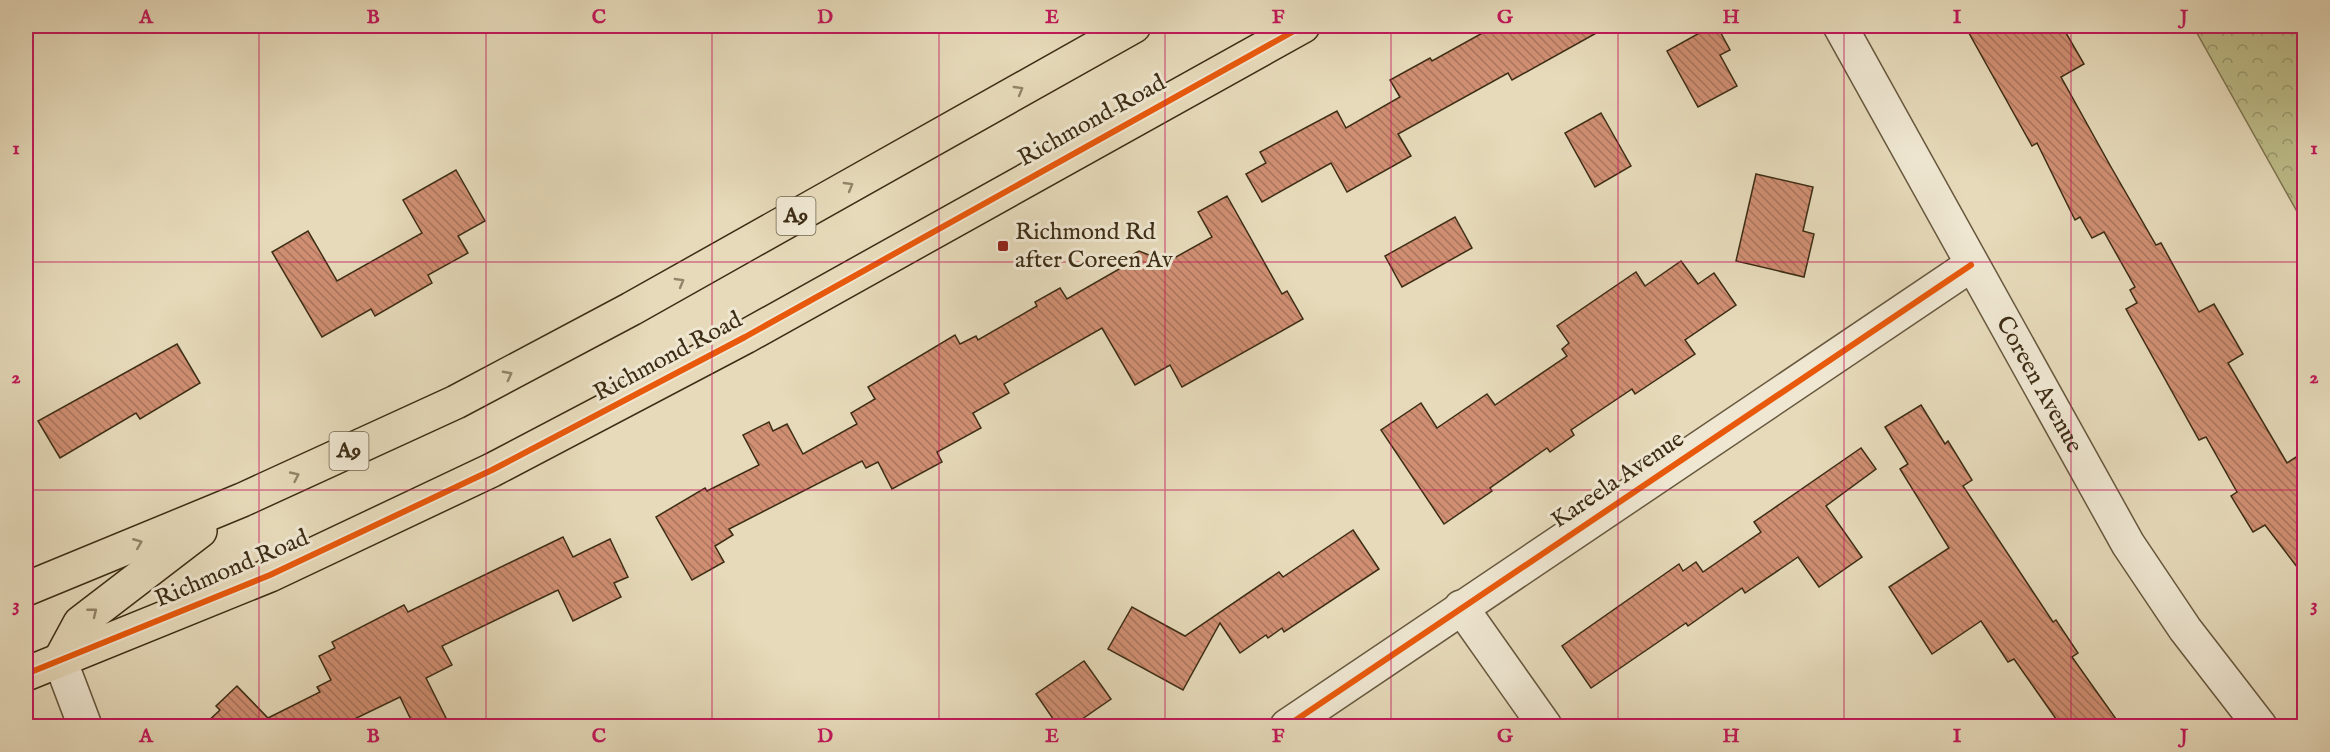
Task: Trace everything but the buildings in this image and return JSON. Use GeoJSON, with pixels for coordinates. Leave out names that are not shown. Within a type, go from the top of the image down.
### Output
{"type":"FeatureCollection","features":[{"type":"Feature","properties":{"kind":"highway","name":"A9"},"geometry":{"type":"LineString","coordinates":[[26,589],[242,500],[456,402],[631,309],[1134,26]]}},
{"type":"Feature","properties":{"kind":"highway","name":"Richmond Road"},"geometry":{"type":"LineString","coordinates":[[26,674],[270,574],[492,470],[745,337],[1304,26]]}},
{"type":"Feature","properties":{"kind":"highway"},"geometry":{"type":"LineString","coordinates":[[26,651],[60,660],[80,623],[242,500]]}},
{"type":"Feature","properties":{"kind":"street","name":"Coreen Avenue"},"geometry":{"type":"LineString","coordinates":[[1840,26],[2128,544],[2185,629],[2260,726]]}},
{"type":"Feature","properties":{"kind":"street","name":"Kareela Avenue"},"geometry":{"type":"LineString","coordinates":[[1287,726],[1971,265]]}},
{"type":"Feature","properties":{"kind":"street"},"geometry":{"type":"LineString","coordinates":[[1461,607],[1545,726]]}},
{"type":"Feature","properties":{"kind":"street"},"geometry":{"type":"LineString","coordinates":[[60,660],[85,726]]}},
{"type":"Feature","properties":{"kind":"green space"},"geometry":{"type":"Polygon","coordinates":[[[2193,26],[2304,26],[2304,224],[2193,26]]]}},
{"type":"Feature","properties":{"kind":"cycle path"},"geometry":{"type":"LineString","coordinates":[[26,674],[270,575],[492,470],[745,337],[1303,26]]}},
{"type":"Feature","properties":{"kind":"cycle path"},"geometry":{"type":"LineString","coordinates":[[1287,726],[1971,265]]}},
{"type":"Feature","properties":{"kind":"place","name":"Richmond Rd after Coreen Av"},"geometry":{"type":"Point","coordinates":[1003,246]}}]}
